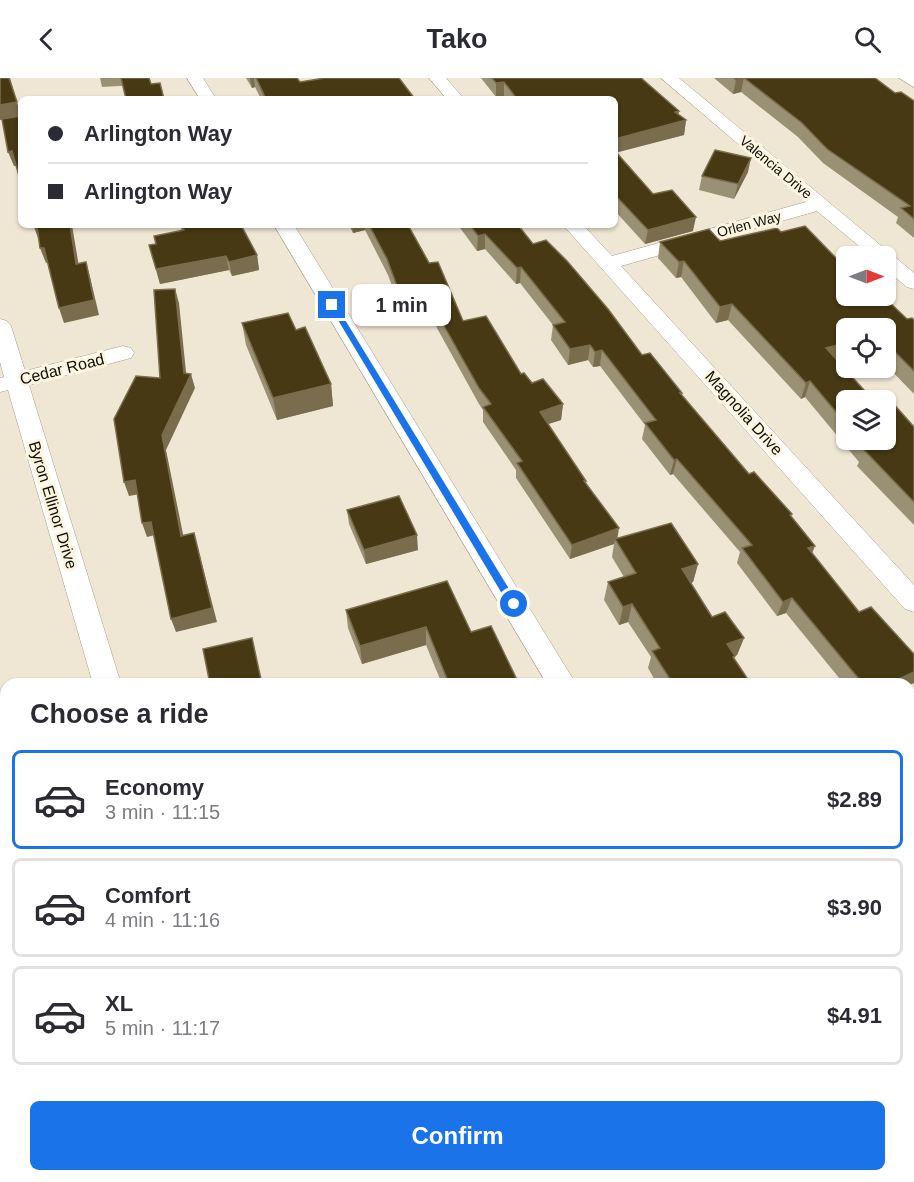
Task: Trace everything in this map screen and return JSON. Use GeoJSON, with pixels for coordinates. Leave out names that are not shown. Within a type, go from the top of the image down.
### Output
{"type":"FeatureCollection","features":[{"type":"Feature","properties":{"kind":"street"},"geometry":{"type":"LineString","coordinates":[[195,78],[206,96]]}},
{"type":"Feature","properties":{"kind":"street"},"geometry":{"type":"LineString","coordinates":[[437,78],[453,96]]}},
{"type":"Feature","properties":{"kind":"street","name":"Valencia Drive"},"geometry":{"type":"LineString","coordinates":[[669,78],[870,246]]}},
{"type":"Feature","properties":{"kind":"street"},"geometry":{"type":"LineString","coordinates":[[907,78],[914,82]]}},
{"type":"Feature","properties":{"kind":"street","name":"Orlen Way"},"geometry":{"type":"LineString","coordinates":[[608,263],[820,204]]}},
{"type":"Feature","properties":{"kind":"street"},"geometry":{"type":"LineString","coordinates":[[286,228],[558,678]]}},
{"type":"Feature","properties":{"kind":"street","name":"Magnolia Drive"},"geometry":{"type":"LineString","coordinates":[[576,228],[914,602]]}},
{"type":"Feature","properties":{"kind":"street","name":"Valencia Drive"},"geometry":{"type":"LineString","coordinates":[[896,268],[914,283]]}},
{"type":"Feature","properties":{"kind":"street","name":"Byron Ellinor Drive"},"geometry":{"type":"LineString","coordinates":[[0,326],[8,383],[105,678]]}},
{"type":"Feature","properties":{"kind":"street","name":"Cedar Road"},"geometry":{"type":"LineString","coordinates":[[8,383],[123,353]]}},
{"type":"Feature","properties":{"kind":"building"},"geometry":{"type":"Polygon","coordinates":[[[0,78],[9,78],[17,102],[0,105],[0,78]]]}},
{"type":"Feature","properties":{"kind":"building"},"geometry":{"type":"Polygon","coordinates":[[[121,78],[149,78],[151,84],[160,83],[163,96],[125,96],[121,78]]]}},
{"type":"Feature","properties":{"kind":"building"},"geometry":{"type":"Polygon","coordinates":[[[256,78],[297,78],[300,82],[325,78],[399,78],[413,96],[265,96],[256,78]]]}},
{"type":"Feature","properties":{"kind":"building"},"geometry":{"type":"Polygon","coordinates":[[[492,78],[641,78],[679,111],[675,112],[686,120],[618,138],[618,96],[515,96],[504,82],[496,83],[492,78]]]}},
{"type":"Feature","properties":{"kind":"building"},"geometry":{"type":"Polygon","coordinates":[[[744,78],[875,78],[895,93],[901,92],[914,101],[914,219],[901,208],[910,206],[827,149],[802,123],[744,78]]]}},
{"type":"Feature","properties":{"kind":"building"},"geometry":{"type":"Polygon","coordinates":[[[18,116],[18,172],[12,151],[8,152],[2,119],[18,116]]]}},
{"type":"Feature","properties":{"kind":"building"},"geometry":{"type":"Polygon","coordinates":[[[715,150],[751,158],[738,184],[702,176],[715,150]]]}},
{"type":"Feature","properties":{"kind":"building"},"geometry":{"type":"Polygon","coordinates":[[[618,154],[653,194],[672,190],[696,217],[648,230],[618,198],[618,154]]]}},
{"type":"Feature","properties":{"kind":"building"},"geometry":{"type":"Polygon","coordinates":[[[805,226],[836,258],[836,306],[893,306],[907,319],[914,320],[914,371],[896,353],[896,318],[836,318],[836,346],[826,348],[836,359],[836,378],[853,378],[864,390],[836,390],[836,412],[810,381],[806,383],[732,304],[720,307],[684,261],[679,262],[660,242],[709,229],[720,241],[777,228],[781,232],[805,226]]]}},
{"type":"Feature","properties":{"kind":"building"},"geometry":{"type":"Polygon","coordinates":[[[37,228],[70,228],[76,264],[86,262],[94,300],[59,308],[44,248],[40,248],[37,228]]]}},
{"type":"Feature","properties":{"kind":"building"},"geometry":{"type":"Polygon","coordinates":[[[183,228],[243,228],[257,255],[229,262],[226,256],[156,269],[149,245],[156,244],[154,236],[184,230],[183,228]]]}},
{"type":"Feature","properties":{"kind":"building"},"geometry":{"type":"Polygon","coordinates":[[[371,228],[410,228],[429,263],[438,262],[463,321],[486,316],[521,374],[524,373],[532,383],[543,379],[563,404],[540,412],[586,481],[584,481],[619,528],[572,545],[517,463],[522,461],[483,407],[491,404],[479,388],[421,285],[398,289],[387,259],[371,228]]]}},
{"type":"Feature","properties":{"kind":"building"},"geometry":{"type":"Polygon","coordinates":[[[472,228],[520,228],[533,244],[546,240],[567,261],[608,309],[642,355],[650,353],[682,393],[680,393],[749,474],[754,472],[792,514],[790,515],[815,546],[808,548],[859,612],[871,607],[914,654],[914,672],[901,678],[858,678],[792,598],[783,602],[742,548],[752,545],[677,459],[674,460],[645,423],[656,420],[602,350],[595,352],[590,345],[570,349],[553,325],[565,322],[521,267],[517,268],[485,234],[478,236],[472,228]]]}},
{"type":"Feature","properties":{"kind":"building"},"geometry":{"type":"Polygon","coordinates":[[[175,289],[184,373],[191,374],[162,435],[181,536],[194,533],[212,608],[171,619],[151,522],[142,523],[135,480],[124,482],[114,419],[136,376],[160,378],[154,290],[175,289]]]}},
{"type":"Feature","properties":{"kind":"building"},"geometry":{"type":"Polygon","coordinates":[[[288,313],[296,330],[305,327],[331,384],[273,398],[242,323],[288,313]]]}},
{"type":"Feature","properties":{"kind":"building"},"geometry":{"type":"Polygon","coordinates":[[[896,407],[914,427],[914,502],[864,450],[896,450],[896,407]]]}},
{"type":"Feature","properties":{"kind":"building"},"geometry":{"type":"Polygon","coordinates":[[[399,496],[417,535],[364,550],[347,510],[399,496]]]}},
{"type":"Feature","properties":{"kind":"building"},"geometry":{"type":"Polygon","coordinates":[[[671,523],[698,564],[682,569],[712,617],[725,612],[744,638],[727,644],[747,678],[669,678],[652,651],[660,648],[632,604],[623,607],[608,582],[636,573],[615,539],[671,523]]]}},
{"type":"Feature","properties":{"kind":"building"},"geometry":{"type":"Polygon","coordinates":[[[447,581],[471,632],[491,626],[516,678],[447,678],[426,627],[360,646],[346,610],[447,581]]]}},
{"type":"Feature","properties":{"kind":"building"},"geometry":{"type":"Polygon","coordinates":[[[252,638],[261,678],[209,678],[203,649],[252,638]]]}},
{"type":"Feature","properties":{"kind":"route"},"geometry":{"type":"LineString","coordinates":[[332,305],[514,604]]}}]}
